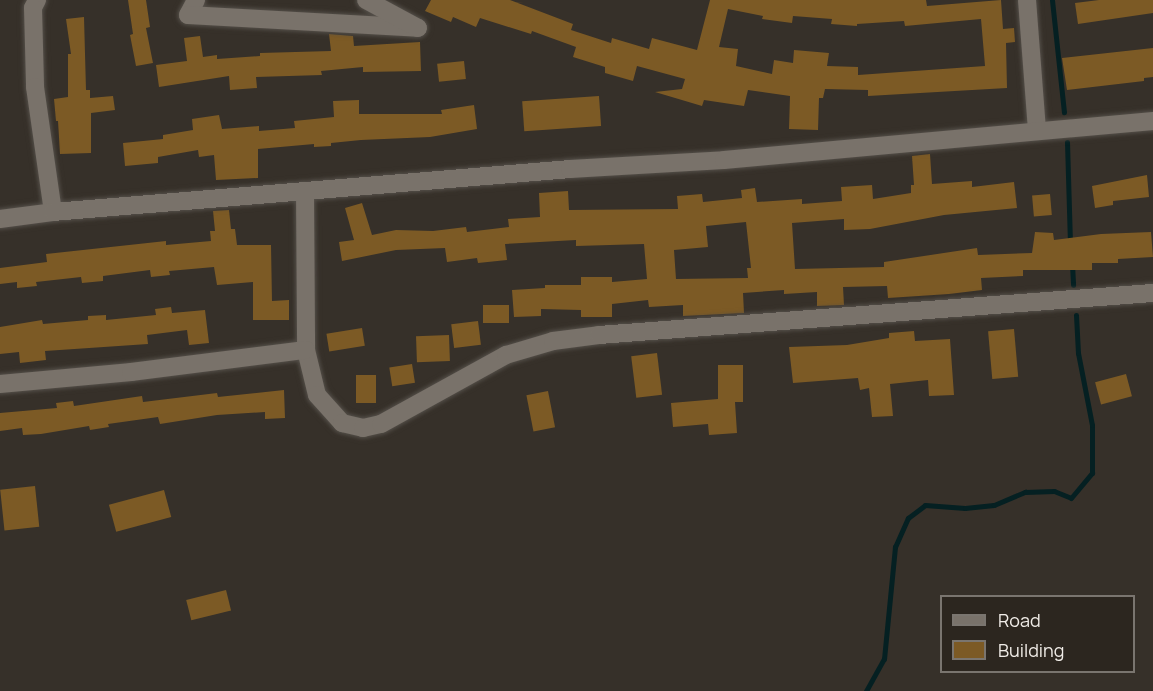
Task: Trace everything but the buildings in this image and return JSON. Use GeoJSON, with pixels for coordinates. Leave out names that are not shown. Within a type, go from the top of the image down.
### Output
{"type":"FeatureCollection","features":[{"type":"Feature","properties":{"kind":"street"},"geometry":{"type":"LineString","coordinates":[[196,0],[188,15],[418,28],[366,0]]}},
{"type":"Feature","properties":{"kind":"street"},"geometry":{"type":"LineString","coordinates":[[1027,0],[1037,129]]}},
{"type":"Feature","properties":{"kind":"street"},"geometry":{"type":"LineString","coordinates":[[29,3],[35,87],[53,212]]}},
{"type":"Feature","properties":{"kind":"street"},"geometry":{"type":"LineString","coordinates":[[0,219],[53,212],[570,169],[724,160],[1037,129],[1153,121]]}},
{"type":"Feature","properties":{"kind":"street"},"geometry":{"type":"LineString","coordinates":[[305,191],[306,350],[317,395],[342,423],[363,428],[381,424],[506,355],[553,341],[599,335],[1153,293]]}},
{"type":"Feature","properties":{"kind":"street"},"geometry":{"type":"LineString","coordinates":[[0,384],[131,372],[306,350]]}},
{"type":"Feature","properties":{"kind":"waterway"},"geometry":{"type":"LineString","coordinates":[[1052,0],[1064,112]]}},
{"type":"Feature","properties":{"kind":"waterway"},"geometry":{"type":"LineString","coordinates":[[1067,142],[1070,243]]}},
{"type":"Feature","properties":{"kind":"waterway"},"geometry":{"type":"LineString","coordinates":[[1072,264],[1073,285]]}},
{"type":"Feature","properties":{"kind":"waterway"},"geometry":{"type":"LineString","coordinates":[[866,691],[884,659],[895,547],[908,518],[925,505],[965,508],[994,505],[1025,492],[1054,491],[1071,498],[1092,473],[1092,425],[1078,353],[1076,315]]}}]}
